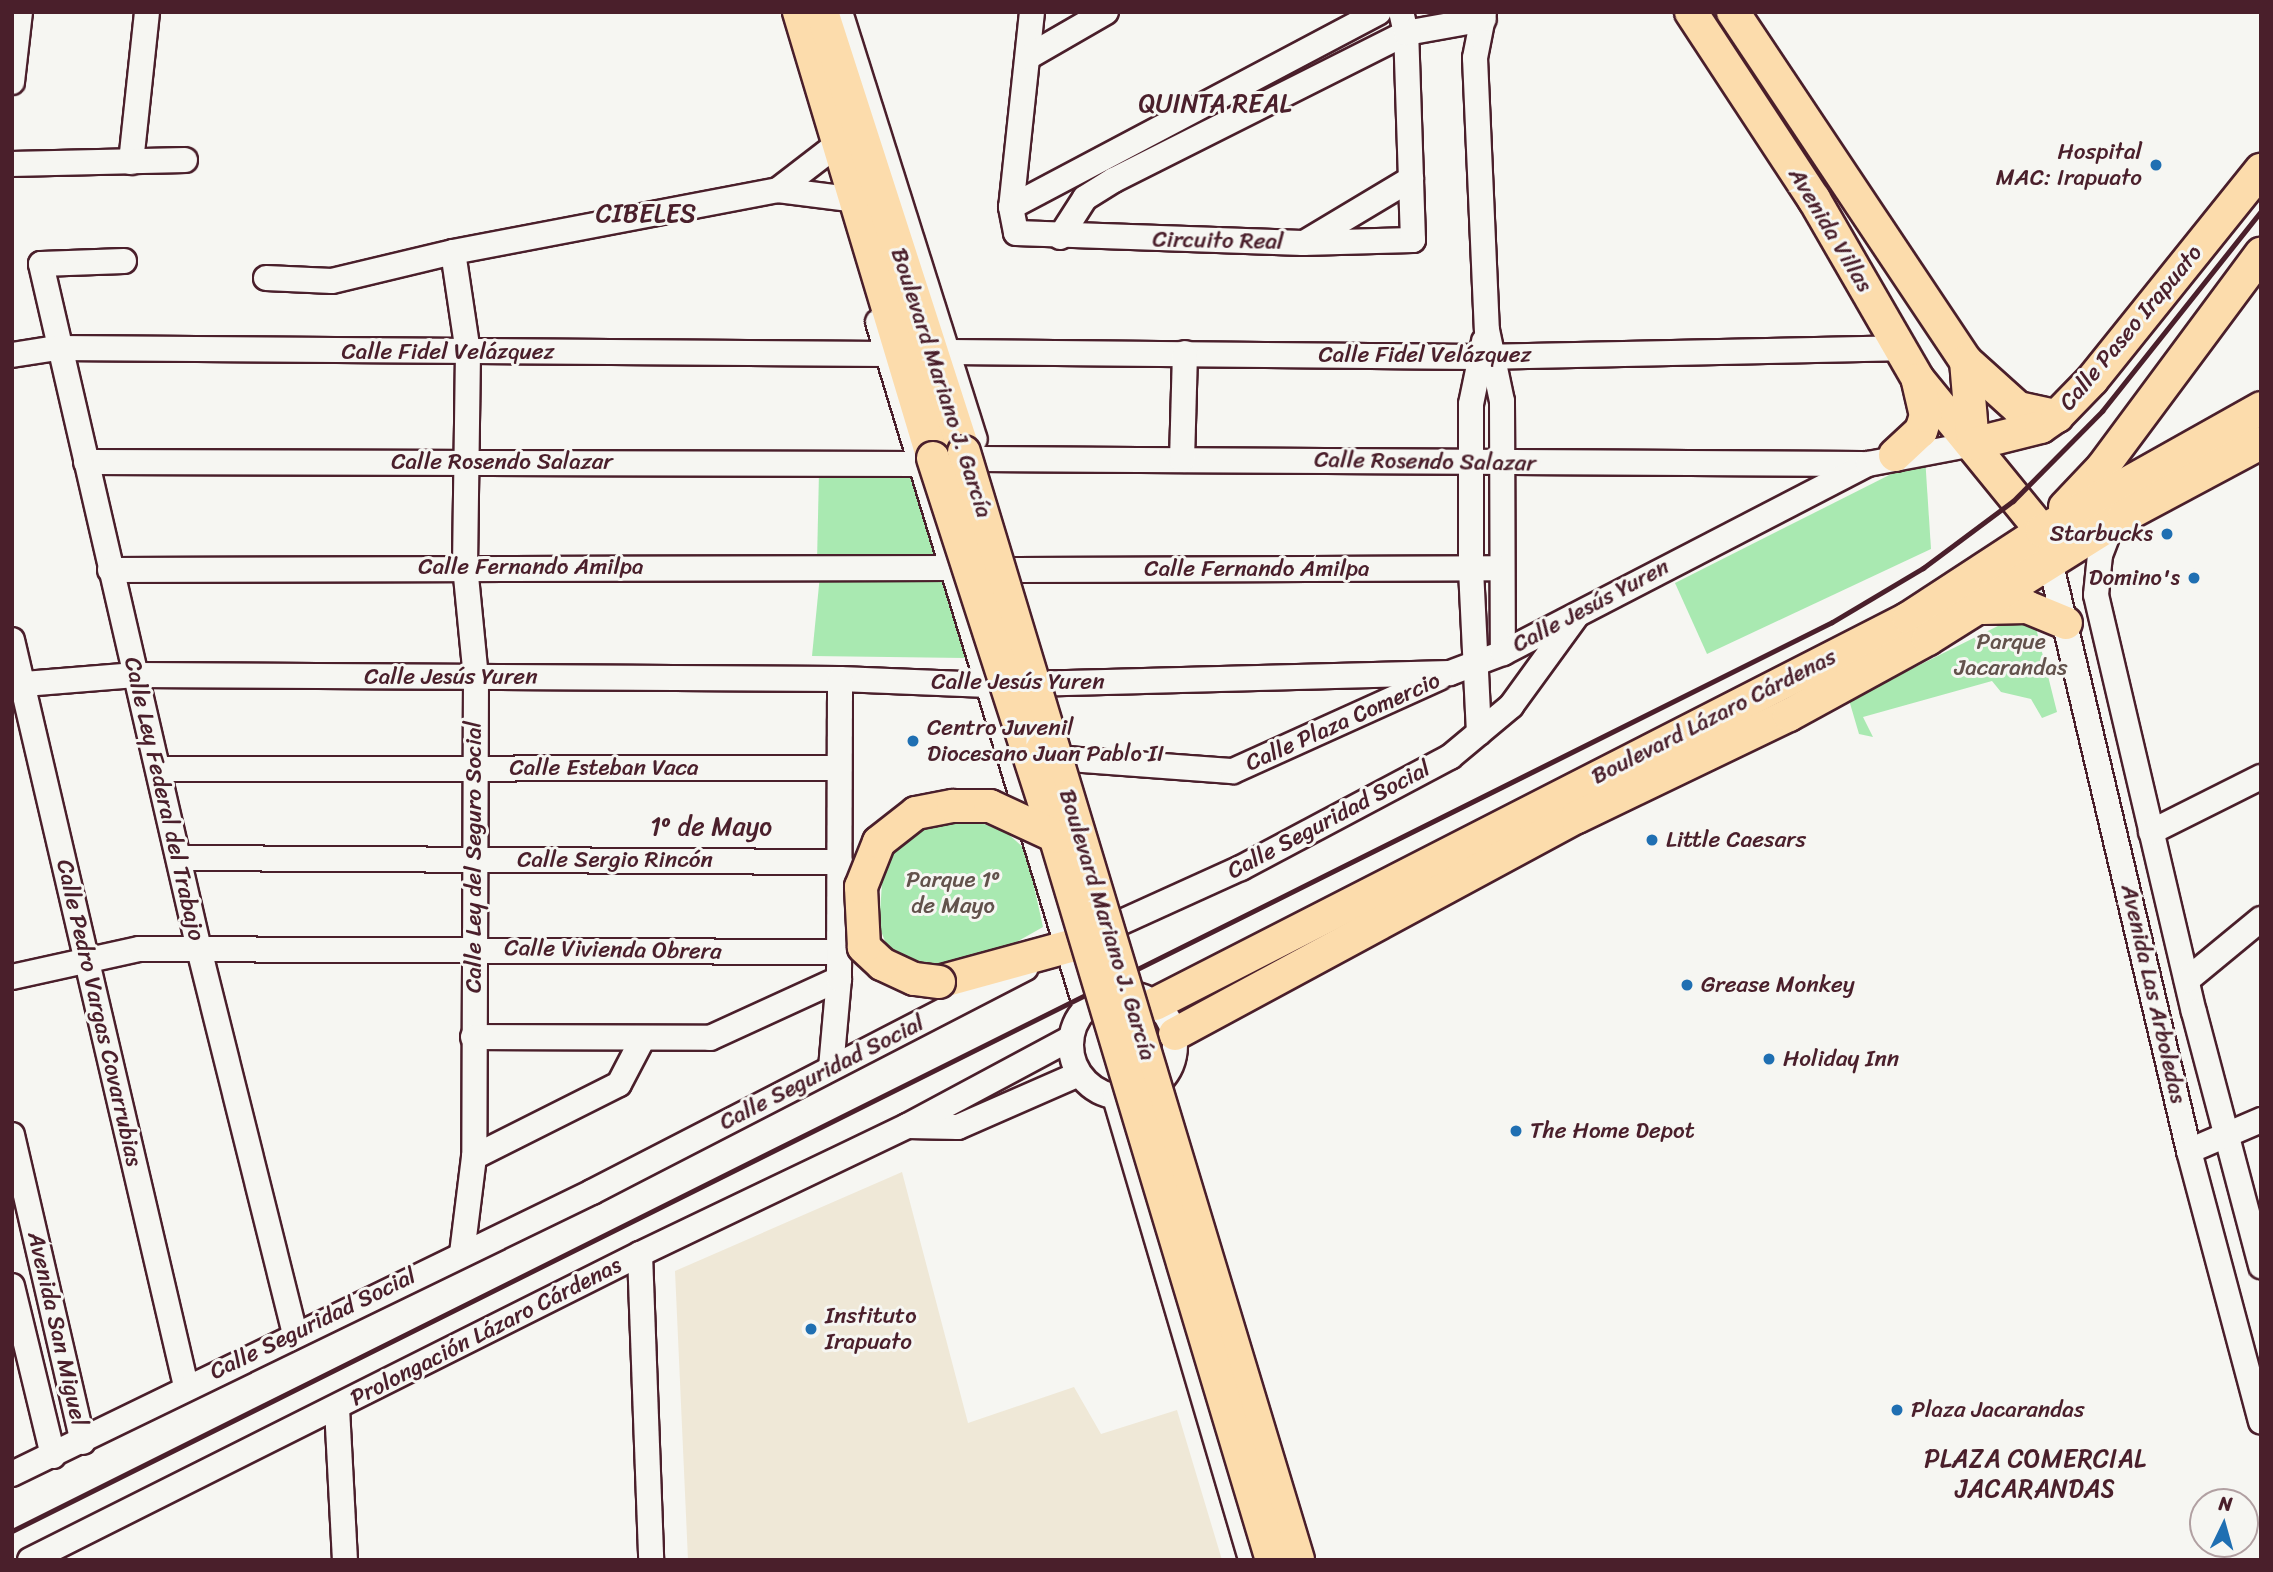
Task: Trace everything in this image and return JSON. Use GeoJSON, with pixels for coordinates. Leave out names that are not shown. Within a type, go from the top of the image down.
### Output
{"type":"FeatureCollection","features":[{"type":"Feature","properties":{"kind":"main road","name":"Boulevard Mariano J. García"},"geometry":{"type":"LineString","coordinates":[[799,12],[823,89],[926,461],[1055,836],[1272,1560]]}},
{"type":"Feature","properties":{"kind":"main road","name":"Boulevard Mariano J. García"},"geometry":{"type":"LineString","coordinates":[[822,12],[972,456],[1298,1560]]}},
{"type":"Feature","properties":{"kind":"main road","name":"Avenida Villas"},"geometry":{"type":"LineString","coordinates":[[1691,12],[1804,184],[1918,379],[1973,444],[2013,501],[2042,531]]}},
{"type":"Feature","properties":{"kind":"main road","name":"Avenida Villas"},"geometry":{"type":"LineString","coordinates":[[1733,12],[1966,361],[1973,444]]}},
{"type":"Feature","properties":{"kind":"main road","name":"Calle Paseo Irapuato"},"geometry":{"type":"LineString","coordinates":[[1973,444],[2041,427],[2057,416],[2092,380],[2261,170]]}},
{"type":"Feature","properties":{"kind":"main road"},"geometry":{"type":"LineString","coordinates":[[2042,531],[2102,468],[2261,254]]}},
{"type":"Feature","properties":{"kind":"main road"},"geometry":{"type":"LineString","coordinates":[[1966,361],[2018,408],[2057,416]]}},
{"type":"Feature","properties":{"kind":"main road"},"geometry":{"type":"LineString","coordinates":[[1882,460],[1920,432],[1926,416],[1918,379]]}},
{"type":"Feature","properties":{"kind":"main road","name":"Boulevard Lázaro Cárdenas"},"geometry":{"type":"LineString","coordinates":[[1145,999],[1711,720],[1909,618],[2042,531],[2261,408]]}},
{"type":"Feature","properties":{"kind":"main road","name":"Boulevard Lázaro Cárdenas"},"geometry":{"type":"LineString","coordinates":[[1175,1034],[1577,817],[1789,715],[1982,608],[2118,520],[2261,443]]}},
{"type":"Feature","properties":{"kind":"main road"},"geometry":{"type":"LineString","coordinates":[[2042,531],[2067,533],[2118,520]]}},
{"type":"Feature","properties":{"kind":"main road"},"geometry":{"type":"LineString","coordinates":[[2042,531],[2051,565]]}},
{"type":"Feature","properties":{"kind":"main road"},"geometry":{"type":"LineString","coordinates":[[1982,608],[2027,607],[2066,623]]}},
{"type":"Feature","properties":{"kind":"main road"},"geometry":{"type":"LineString","coordinates":[[1683,766],[1686,747],[1711,720]]}},
{"type":"Feature","properties":{"kind":"main road"},"geometry":{"type":"LineString","coordinates":[[1055,836],[990,806],[953,806],[916,813],[879,842],[861,887],[864,947],[882,964],[914,979],[939,982],[1067,947]]}},
{"type":"Feature","properties":{"kind":"street"},"geometry":{"type":"LineString","coordinates":[[12,82],[20,12]]}},
{"type":"Feature","properties":{"kind":"street"},"geometry":{"type":"LineString","coordinates":[[131,162],[147,12]]}},
{"type":"Feature","properties":{"kind":"street"},"geometry":{"type":"LineString","coordinates":[[840,12],[950,352],[972,456],[1013,570],[1116,925],[1145,999],[1175,1034],[1174,1059],[1162,1081],[1132,1097],[1115,1097],[1089,1085],[1079,1074],[1071,1038]]}},
{"type":"Feature","properties":{"kind":"street"},"geometry":{"type":"LineString","coordinates":[[1011,207],[1032,12]]}},
{"type":"Feature","properties":{"kind":"street"},"geometry":{"type":"LineString","coordinates":[[1028,57],[1106,12]]}},
{"type":"Feature","properties":{"kind":"street"},"geometry":{"type":"LineString","coordinates":[[1011,207],[1379,12]]}},
{"type":"Feature","properties":{"kind":"street"},"geometry":{"type":"LineString","coordinates":[[1060,237],[1085,198],[1231,121],[1404,23],[1484,16],[1475,58],[1487,356],[1471,404],[1470,462],[1471,569],[1479,733]]}},
{"type":"Feature","properties":{"kind":"street"},"geometry":{"type":"LineString","coordinates":[[1458,18],[1475,58]]}},
{"type":"Feature","properties":{"kind":"street","name":"Circuito Real"},"geometry":{"type":"LineString","coordinates":[[1011,207],[1016,233],[1060,237],[1303,243],[1413,240],[1404,23]]}},
{"type":"Feature","properties":{"kind":"street"},"geometry":{"type":"LineString","coordinates":[[823,89],[885,354],[926,461],[952,568],[1086,1008]]}},
{"type":"Feature","properties":{"kind":"street"},"geometry":{"type":"LineString","coordinates":[[1220,96],[1231,121]]}},
{"type":"Feature","properties":{"kind":"street"},"geometry":{"type":"LineString","coordinates":[[778,190],[835,146]]}},
{"type":"Feature","properties":{"kind":"street"},"geometry":{"type":"LineString","coordinates":[[12,164],[185,160]]}},
{"type":"Feature","properties":{"kind":"street"},"geometry":{"type":"LineString","coordinates":[[1303,243],[1411,178]]}},
{"type":"Feature","properties":{"kind":"street"},"geometry":{"type":"LineString","coordinates":[[266,278],[332,281],[453,252],[778,190],[849,199]]}},
{"type":"Feature","properties":{"kind":"street","name":"Calle Ley del Seguro Social"},"geometry":{"type":"LineString","coordinates":[[453,252],[468,352],[465,566],[475,677],[472,948],[474,1157],[462,1253]]}},
{"type":"Feature","properties":{"kind":"street","name":"Calle Ley Federal del Trabajo"},"geometry":{"type":"LineString","coordinates":[[124,261],[41,264],[57,348],[160,769],[199,949],[295,1333]]}},
{"type":"Feature","properties":{"kind":"street","name":"Calle Fidel Velázquez"},"geometry":{"type":"LineString","coordinates":[[12,355],[57,348],[885,354]]}},
{"type":"Feature","properties":{"kind":"street","name":"Calle Fidel Velázquez"},"geometry":{"type":"LineString","coordinates":[[950,352],[1487,356],[1899,348]]}},
{"type":"Feature","properties":{"kind":"street"},"geometry":{"type":"LineString","coordinates":[[1182,460],[1185,354]]}},
{"type":"Feature","properties":{"kind":"street"},"geometry":{"type":"LineString","coordinates":[[1474,633],[1502,642],[1502,401],[1487,356]]}},
{"type":"Feature","properties":{"kind":"street","name":"Calle Jesús Yuren"},"geometry":{"type":"LineString","coordinates":[[17,683],[135,675],[840,679],[988,685],[1450,673],[1476,665],[1502,642],[1582,609],[1882,460],[1973,444]]}},
{"type":"Feature","properties":{"kind":"street","name":"Calle Rosendo Salazar"},"geometry":{"type":"LineString","coordinates":[[972,456],[1500,463],[1882,460]]}},
{"type":"Feature","properties":{"kind":"street","name":"Calle Rosendo Salazar"},"geometry":{"type":"LineString","coordinates":[[86,462],[926,461]]}},
{"type":"Feature","properties":{"kind":"street","name":"Avenida Las Arboledas"},"geometry":{"type":"LineString","coordinates":[[2118,520],[2100,555],[2096,595],[2194,1012],[2261,1266]]}},
{"type":"Feature","properties":{"kind":"street","name":"Avenida Las Arboledas"},"geometry":{"type":"LineString","coordinates":[[2051,565],[2189,1151],[2261,1422]]}},
{"type":"Feature","properties":{"kind":"street","name":"Calle Fernando Amilpa"},"geometry":{"type":"LineString","coordinates":[[110,570],[465,566],[952,568]]}},
{"type":"Feature","properties":{"kind":"street","name":"Calle Fernando Amilpa"},"geometry":{"type":"LineString","coordinates":[[1013,570],[1502,568]]}},
{"type":"Feature","properties":{"kind":"street","name":"Calle Seguridad Social"},"geometry":{"type":"LineString","coordinates":[[12,1474],[53,1456],[186,1386],[295,1333],[592,1192],[1067,947],[1241,867],[1450,757],[1511,706],[1582,609]]}},
{"type":"Feature","properties":{"kind":"street","name":"Calle Pedro Vargas Covarrubias"},"geometry":{"type":"LineString","coordinates":[[12,640],[17,683],[186,1386]]}},
{"type":"Feature","properties":{"kind":"street","name":"Calle Plaza Comercio"},"geometry":{"type":"LineString","coordinates":[[1069,759],[1233,771],[1450,673]]}},
{"type":"Feature","properties":{"kind":"street"},"geometry":{"type":"LineString","coordinates":[[831,1068],[839,979],[840,679]]}},
{"type":"Feature","properties":{"kind":"street","name":"Calle Esteban Vaca"},"geometry":{"type":"LineString","coordinates":[[160,769],[838,768]]}},
{"type":"Feature","properties":{"kind":"street"},"geometry":{"type":"LineString","coordinates":[[2151,832],[2261,777]]}},
{"type":"Feature","properties":{"kind":"street","name":"Calle Sergio Rincón"},"geometry":{"type":"LineString","coordinates":[[180,858],[840,862]]}},
{"type":"Feature","properties":{"kind":"street"},"geometry":{"type":"LineString","coordinates":[[2187,980],[2261,919]]}},
{"type":"Feature","properties":{"kind":"street","name":"Calle Vivienda Obrera"},"geometry":{"type":"LineString","coordinates":[[12,977],[86,963],[139,949],[472,948],[839,952]]}},
{"type":"Feature","properties":{"kind":"street"},"geometry":{"type":"LineString","coordinates":[[473,1037],[710,1038],[839,979]]}},
{"type":"Feature","properties":{"kind":"street"},"geometry":{"type":"LineString","coordinates":[[907,1126],[1071,1038],[1086,1008],[1109,995],[1145,999]]}},
{"type":"Feature","properties":{"kind":"street"},"geometry":{"type":"LineString","coordinates":[[2160,1023],[2194,1012]]}},
{"type":"Feature","properties":{"kind":"street"},"geometry":{"type":"LineString","coordinates":[[474,1157],[619,1084],[643,1038]]}},
{"type":"Feature","properties":{"kind":"street"},"geometry":{"type":"LineString","coordinates":[[907,1126],[958,1127],[1079,1074]]}},
{"type":"Feature","properties":{"kind":"street"},"geometry":{"type":"LineString","coordinates":[[1162,1081],[1314,1560]]}},
{"type":"Feature","properties":{"kind":"street"},"geometry":{"type":"LineString","coordinates":[[1115,1097],[1251,1560]]}},
{"type":"Feature","properties":{"kind":"street"},"geometry":{"type":"LineString","coordinates":[[2189,1151],[2227,1138],[2261,1120]]}},
{"type":"Feature","properties":{"kind":"street","name":"Prolongación Lázaro Cárdenas"},"geometry":{"type":"LineString","coordinates":[[30,1560],[69,1551],[337,1408],[640,1254],[907,1126]]}},
{"type":"Feature","properties":{"kind":"street","name":"Avenida San Miguel"},"geometry":{"type":"LineString","coordinates":[[12,1135],[83,1441]]}},
{"type":"Feature","properties":{"kind":"street"},"geometry":{"type":"LineString","coordinates":[[1134,1162],[1160,1142],[1182,1144]]}},
{"type":"Feature","properties":{"kind":"street"},"geometry":{"type":"LineString","coordinates":[[640,1254],[651,1560]]}},
{"type":"Feature","properties":{"kind":"street","name":"Avenida San Miguel"},"geometry":{"type":"LineString","coordinates":[[12,1286],[53,1456]]}},
{"type":"Feature","properties":{"kind":"street"},"geometry":{"type":"LineString","coordinates":[[337,1408],[345,1560]]}},
{"type":"Feature","properties":{"kind":"street"},"geometry":{"type":"LineString","coordinates":[[1230,1490],[1262,1495],[1288,1476]]}},
{"type":"Feature","properties":{"kind":"shaded area","name":"Instituto Irapuato"},"geometry":{"type":"Polygon","coordinates":[[[902,1172],[968,1423],[1074,1387],[1101,1434],[1177,1410],[1222,1560],[688,1560],[675,1271],[902,1172]]]}},
{"type":"Feature","properties":{"kind":"green space"},"geometry":{"type":"Polygon","coordinates":[[[1925,457],[1931,549],[1707,654],[1675,583],[1925,457]]]}},
{"type":"Feature","properties":{"kind":"green space"},"geometry":{"type":"Polygon","coordinates":[[[912,471],[937,556],[817,562],[819,472],[912,471]]]}},
{"type":"Feature","properties":{"kind":"green space"},"geometry":{"type":"Polygon","coordinates":[[[942,574],[965,658],[812,656],[820,575],[942,574]]]}},
{"type":"Feature","properties":{"kind":"green space","name":"Parque Jacarandas"},"geometry":{"type":"Polygon","coordinates":[[[2033,616],[2057,712],[2042,718],[2031,699],[2001,692],[1992,681],[1863,717],[1873,737],[1859,734],[1849,700],[2016,617],[2033,616]]]}},
{"type":"Feature","properties":{"kind":"green space","name":"Parque 1º de Mayo"},"geometry":{"type":"Polygon","coordinates":[[[967,818],[1006,832],[1026,850],[1043,927],[999,952],[928,974],[890,954],[879,926],[883,869],[892,850],[910,832],[931,823],[967,818]]]}},
{"type":"Feature","properties":{"kind":"railway"},"geometry":{"type":"LineString","coordinates":[[12,1531],[1832,622],[1923,568],[2013,501],[2102,411],[2261,211]]}},
{"type":"Feature","properties":{"kind":"place","name":"Hospital MAC: Irapuato"},"geometry":{"type":"Point","coordinates":[2156,165]}},
{"type":"Feature","properties":{"kind":"place","name":"Starbucks"},"geometry":{"type":"Point","coordinates":[2167,534]}},
{"type":"Feature","properties":{"kind":"place","name":"Domino's"},"geometry":{"type":"Point","coordinates":[2194,578]}},
{"type":"Feature","properties":{"kind":"place","name":"Centro Juvenil Diocesano Juan Pablo II"},"geometry":{"type":"Point","coordinates":[913,741]}},
{"type":"Feature","properties":{"kind":"place","name":"Little Caesars"},"geometry":{"type":"Point","coordinates":[1652,840]}},
{"type":"Feature","properties":{"kind":"place","name":"Grease Monkey"},"geometry":{"type":"Point","coordinates":[1687,985]}},
{"type":"Feature","properties":{"kind":"place","name":"Holiday Inn"},"geometry":{"type":"Point","coordinates":[1769,1059]}},
{"type":"Feature","properties":{"kind":"place","name":"The Home Depot"},"geometry":{"type":"Point","coordinates":[1516,1131]}},
{"type":"Feature","properties":{"kind":"place","name":"Instituto Irapuato"},"geometry":{"type":"Point","coordinates":[811,1329]}},
{"type":"Feature","properties":{"kind":"place","name":"Plaza Jacarandas"},"geometry":{"type":"Point","coordinates":[1897,1410]}},
{"type":"Feature","properties":{"kind":"district","name":"QUINTA REAL"},"geometry":{"type":"Point","coordinates":[1215,104]}},
{"type":"Feature","properties":{"kind":"district","name":"CIBELES"},"geometry":{"type":"Point","coordinates":[646,214]}},
{"type":"Feature","properties":{"kind":"district","name":"1º de Mayo"},"geometry":{"type":"Point","coordinates":[711,827]}},
{"type":"Feature","properties":{"kind":"district","name":"PLAZA COMERCIAL JACARANDAS"},"geometry":{"type":"Point","coordinates":[2035,1474]}}]}
